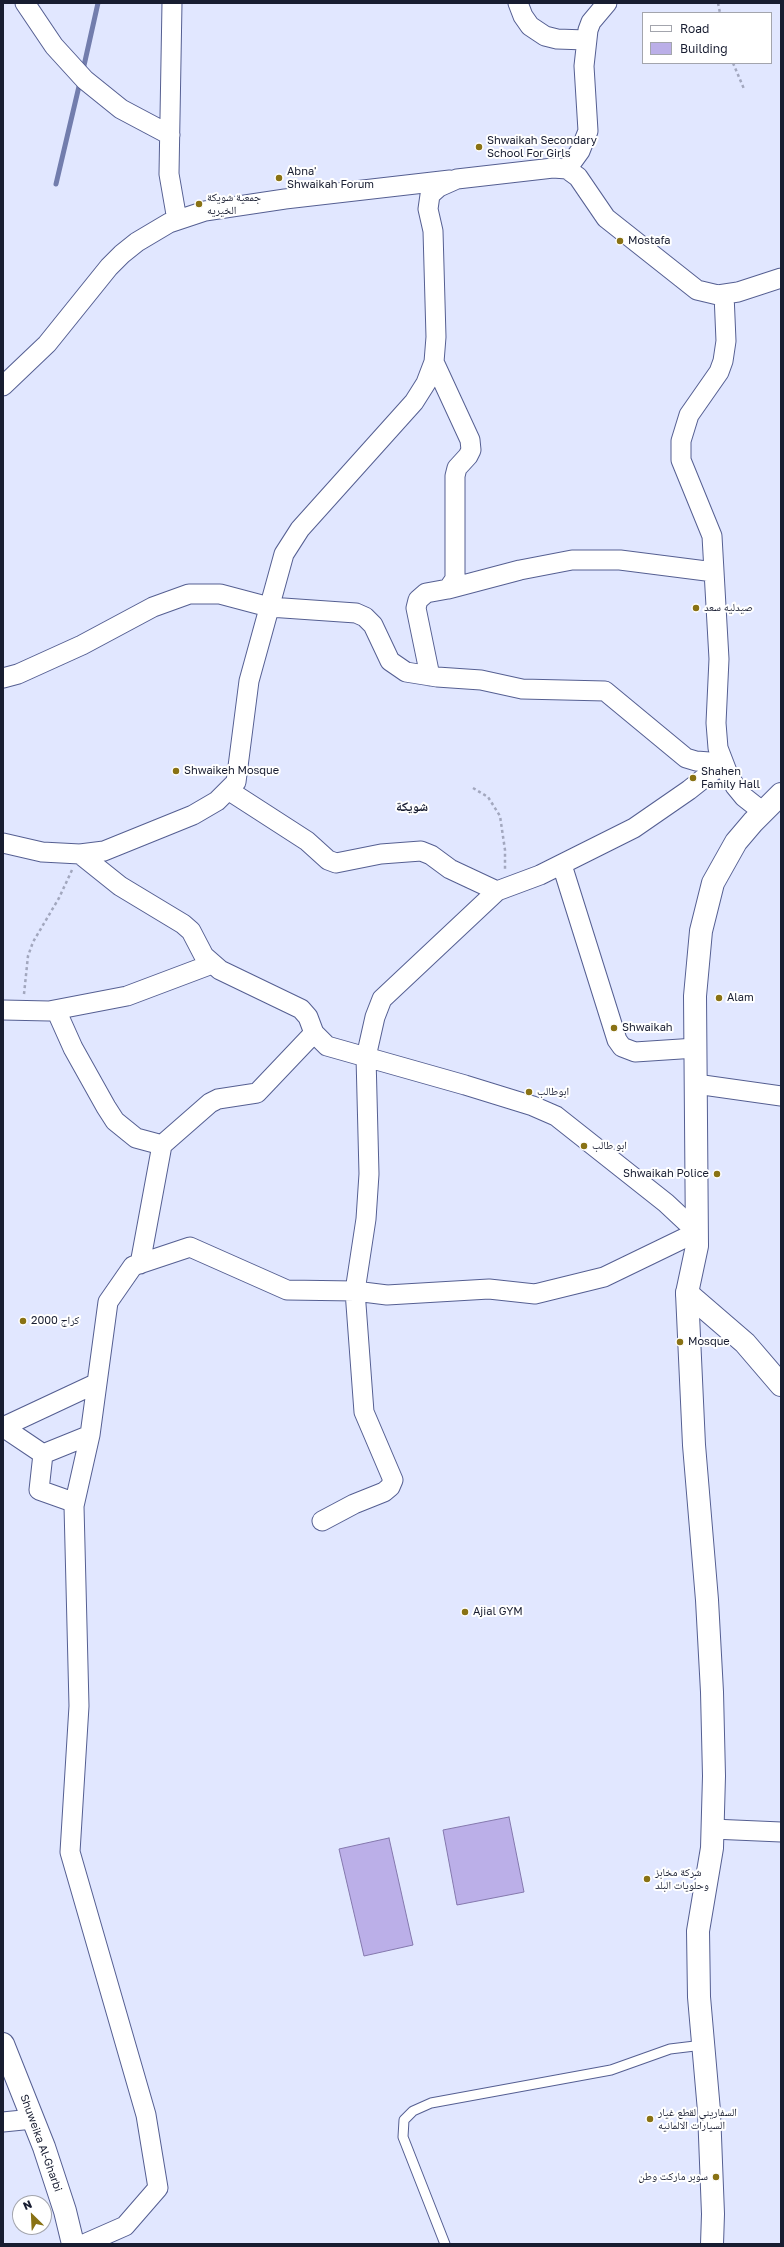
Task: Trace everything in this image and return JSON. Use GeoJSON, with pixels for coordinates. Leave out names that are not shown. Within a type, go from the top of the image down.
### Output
{"type":"FeatureCollection","features":[{"type":"Feature","properties":{"kind":"main road"},"geometry":{"type":"LineString","coordinates":[[712,2244],[713,2214],[709,2111],[699,1997],[698,1931],[712,1848],[714,1776],[708,1600],[694,1445],[688,1293],[697,1246],[695,996],[699,941],[709,895],[728,853],[744,832],[781,794]]}},
{"type":"Feature","properties":{"kind":"main road"},"geometry":{"type":"LineString","coordinates":[[688,1293],[744,1343],[781,1386]]}},
{"type":"Feature","properties":{"kind":"main road","name":"Shuweika Al-Gharbi"},"geometry":{"type":"LineString","coordinates":[[3,2044],[53,2174],[73,2244]]}},
{"type":"Feature","properties":{"kind":"street"},"geometry":{"type":"LineString","coordinates":[[25,3],[54,46],[85,80],[121,109],[170,136]]}},
{"type":"Feature","properties":{"kind":"street"},"geometry":{"type":"LineString","coordinates":[[172,3],[169,174],[177,220]]}},
{"type":"Feature","properties":{"kind":"street"},"geometry":{"type":"LineString","coordinates":[[518,3],[523,16],[530,26],[545,36],[557,39],[586,40]]}},
{"type":"Feature","properties":{"kind":"street"},"geometry":{"type":"LineString","coordinates":[[567,170],[580,151],[588,131],[585,88],[586,40],[591,22],[607,3]]}},
{"type":"Feature","properties":{"kind":"street"},"geometry":{"type":"LineString","coordinates":[[3,386],[47,344],[108,267],[122,254],[152,232],[177,220],[205,211],[285,199],[553,168],[567,170],[578,176],[606,218],[697,290],[718,295],[738,292],[781,278]]}},
{"type":"Feature","properties":{"kind":"street"},"geometry":{"type":"LineString","coordinates":[[3,843],[42,852],[80,854],[104,851],[193,815],[217,801],[236,782],[249,681],[284,554],[300,529],[414,402],[426,383],[434,362],[436,337],[433,231],[428,209],[430,195],[439,187],[457,179]]}},
{"type":"Feature","properties":{"kind":"street"},"geometry":{"type":"LineString","coordinates":[[724,294],[726,341],[723,361],[716,376],[689,415],[680,450],[684,469],[712,536],[719,659],[716,734],[723,763],[735,786],[744,796],[763,812]]}},
{"type":"Feature","properties":{"kind":"street"},"geometry":{"type":"LineString","coordinates":[[434,362],[470,440],[468,456],[457,468],[455,476],[455,579],[448,589]]}},
{"type":"Feature","properties":{"kind":"street"},"geometry":{"type":"LineString","coordinates":[[430,676],[416,608],[418,600],[426,593],[448,589],[520,570],[572,560],[620,560],[714,572]]}},
{"type":"Feature","properties":{"kind":"street"},"geometry":{"type":"LineString","coordinates":[[3,678],[18,674],[68,652],[153,607],[189,594],[220,594],[269,607],[356,613],[365,617],[373,625],[390,661],[406,672],[430,676],[481,680],[522,690],[605,691],[613,695],[686,758],[696,761],[723,763]]}},
{"type":"Feature","properties":{"kind":"street"},"geometry":{"type":"LineString","coordinates":[[322,1520],[354,1504],[384,1492],[390,1487],[393,1480],[364,1412],[355,1291],[366,1219],[369,1174],[366,1057],[375,1017],[382,999],[501,890],[562,865],[639,824],[689,790],[723,763]]}},
{"type":"Feature","properties":{"kind":"street"},"geometry":{"type":"LineString","coordinates":[[228,790],[336,863],[382,854],[421,851],[431,855],[450,869],[501,890]]}},
{"type":"Feature","properties":{"kind":"street"},"geometry":{"type":"LineString","coordinates":[[80,854],[120,886],[183,924],[191,931],[204,956],[220,970],[294,1004],[308,1017],[314,1033],[327,1046],[472,1087],[533,1106],[556,1116],[660,1198],[697,1232],[604,1278],[535,1294],[489,1289],[387,1295],[355,1291],[287,1290],[190,1247],[133,1266],[108,1302],[90,1435],[74,1506],[79,1706],[70,1852],[146,2115],[158,2188],[125,2226],[84,2244]]}},
{"type":"Feature","properties":{"kind":"street"},"geometry":{"type":"LineString","coordinates":[[562,865],[617,1040],[622,1047],[635,1052],[696,1048]]}},
{"type":"Feature","properties":{"kind":"street"},"geometry":{"type":"LineString","coordinates":[[3,1010],[56,1010],[126,996],[212,964]]}},
{"type":"Feature","properties":{"kind":"street"},"geometry":{"type":"LineString","coordinates":[[56,1010],[73,1048],[115,1121],[136,1138],[162,1145]]}},
{"type":"Feature","properties":{"kind":"street"},"geometry":{"type":"LineString","coordinates":[[140,1264],[162,1145],[210,1103],[218,1099],[257,1093],[314,1033]]}},
{"type":"Feature","properties":{"kind":"street"},"geometry":{"type":"LineString","coordinates":[[696,1084],[781,1096]]}},
{"type":"Feature","properties":{"kind":"street"},"geometry":{"type":"LineString","coordinates":[[3,1427],[97,1383]]}},
{"type":"Feature","properties":{"kind":"street"},"geometry":{"type":"LineString","coordinates":[[3,1427],[43,1454]]}},
{"type":"Feature","properties":{"kind":"street"},"geometry":{"type":"LineString","coordinates":[[43,1454],[90,1435]]}},
{"type":"Feature","properties":{"kind":"street"},"geometry":{"type":"LineString","coordinates":[[43,1454],[39,1490],[70,1501],[74,1506]]}},
{"type":"Feature","properties":{"kind":"street"},"geometry":{"type":"LineString","coordinates":[[712,1829],[781,1832]]}},
{"type":"Feature","properties":{"kind":"street"},"geometry":{"type":"LineString","coordinates":[[3,2122],[33,2119]]}},
{"type":"Feature","properties":{"kind":"lane"},"geometry":{"type":"LineString","coordinates":[[445,2244],[403,2137],[404,2120],[413,2111],[431,2103],[611,2070],[670,2049],[703,2045]]}},
{"type":"Feature","properties":{"kind":"path"},"geometry":{"type":"LineString","coordinates":[[733,64],[744,89]]}},
{"type":"Feature","properties":{"kind":"path"},"geometry":{"type":"LineString","coordinates":[[473,788],[488,797],[500,816],[505,850],[501,890]]}},
{"type":"Feature","properties":{"kind":"path"},"geometry":{"type":"LineString","coordinates":[[22,1010],[28,956],[32,942],[59,898],[80,854]]}},
{"type":"Feature","properties":{"kind":"building"},"geometry":{"type":"Polygon","coordinates":[[[509,1817],[524,1892],[457,1905],[443,1830],[509,1817]]]}},
{"type":"Feature","properties":{"kind":"building"},"geometry":{"type":"Polygon","coordinates":[[[389,1838],[413,1945],[364,1956],[339,1849],[389,1838]]]}},
{"type":"Feature","properties":{"kind":"waterway"},"geometry":{"type":"LineString","coordinates":[[83,70],[98,3]]}},
{"type":"Feature","properties":{"kind":"waterway"},"geometry":{"type":"LineString","coordinates":[[56,184],[80,82]]}},
{"type":"Feature","properties":{"kind":"place","name":"Shwaikah Secondary School For Girls"},"geometry":{"type":"Point","coordinates":[479,147]}},
{"type":"Feature","properties":{"kind":"place","name":"Abna' Shwaikah Forum"},"geometry":{"type":"Point","coordinates":[279,178]}},
{"type":"Feature","properties":{"kind":"place","name":"جمعية شويكة الخيريه"},"geometry":{"type":"Point","coordinates":[199,204]}},
{"type":"Feature","properties":{"kind":"place","name":"Mostafa"},"geometry":{"type":"Point","coordinates":[620,241]}},
{"type":"Feature","properties":{"kind":"place","name":"صيدليه سعد"},"geometry":{"type":"Point","coordinates":[696,608]}},
{"type":"Feature","properties":{"kind":"place","name":"Shwaikeh Mosque"},"geometry":{"type":"Point","coordinates":[176,771]}},
{"type":"Feature","properties":{"kind":"place","name":"Shahen Family Hall"},"geometry":{"type":"Point","coordinates":[693,778]}},
{"type":"Feature","properties":{"kind":"place","name":"Alam"},"geometry":{"type":"Point","coordinates":[719,998]}},
{"type":"Feature","properties":{"kind":"place","name":"Shwaikah"},"geometry":{"type":"Point","coordinates":[614,1028]}},
{"type":"Feature","properties":{"kind":"place","name":"ابوطالب"},"geometry":{"type":"Point","coordinates":[529,1092]}},
{"type":"Feature","properties":{"kind":"place","name":"ابو طالب"},"geometry":{"type":"Point","coordinates":[584,1146]}},
{"type":"Feature","properties":{"kind":"place","name":"Shwaikah Police"},"geometry":{"type":"Point","coordinates":[717,1174]}},
{"type":"Feature","properties":{"kind":"place","name":"كراج 2000"},"geometry":{"type":"Point","coordinates":[23,1321]}},
{"type":"Feature","properties":{"kind":"place","name":"Mosque"},"geometry":{"type":"Point","coordinates":[680,1342]}},
{"type":"Feature","properties":{"kind":"place","name":"Ajial GYM"},"geometry":{"type":"Point","coordinates":[465,1612]}},
{"type":"Feature","properties":{"kind":"place","name":"شركة مخابز وحلويات البلد"},"geometry":{"type":"Point","coordinates":[647,1879]}},
{"type":"Feature","properties":{"kind":"place","name":"السفاريني لقطع غيار السيارات الالمانيه"},"geometry":{"type":"Point","coordinates":[650,2119]}},
{"type":"Feature","properties":{"kind":"place","name":"سوبر ماركت وطن"},"geometry":{"type":"Point","coordinates":[716,2177]}},
{"type":"Feature","properties":{"kind":"district","name":"شويكة"},"geometry":{"type":"Point","coordinates":[412,807]}}]}
